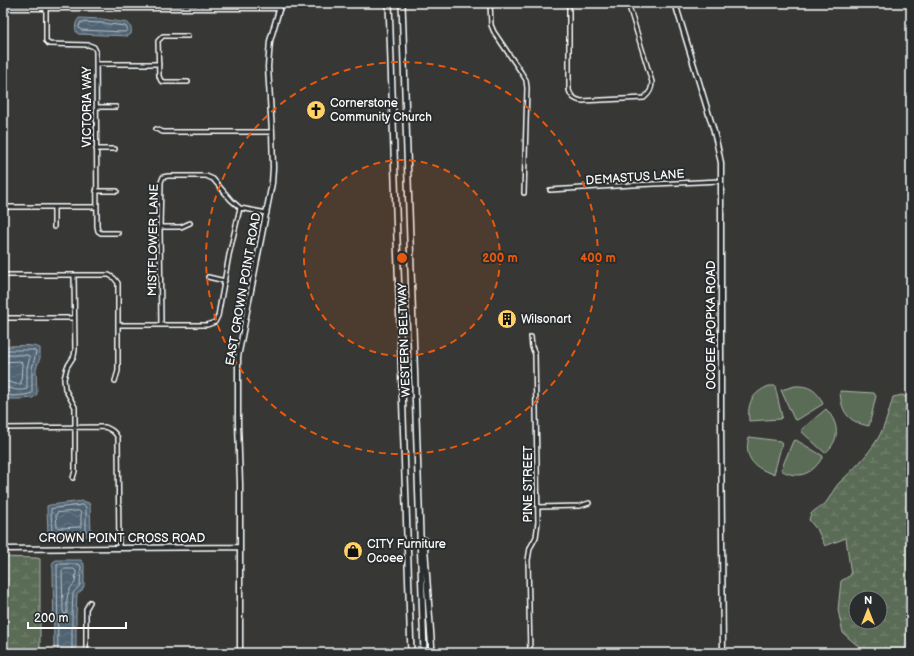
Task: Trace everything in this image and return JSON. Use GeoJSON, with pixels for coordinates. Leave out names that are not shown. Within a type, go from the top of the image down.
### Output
{"type":"FeatureCollection","features":[{"type":"Feature","properties":{"kind":"highway","name":"WESTERN BELTWAY"},"geometry":{"type":"LineString","coordinates":[[389,3],[410,610],[410,653]]}},
{"type":"Feature","properties":{"kind":"highway","name":"WESTERN BELTWAY"},"geometry":{"type":"LineString","coordinates":[[402,3],[424,653]]}},
{"type":"Feature","properties":{"kind":"highway"},"geometry":{"type":"LineString","coordinates":[[418,465],[432,653]]}},
{"type":"Feature","properties":{"kind":"street","name":"EAST CROWN POINT ROAD"},"geometry":{"type":"LineString","coordinates":[[240,653],[238,357],[272,183],[272,132],[268,53],[281,3]]}},
{"type":"Feature","properties":{"kind":"street"},"geometry":{"type":"LineString","coordinates":[[490,3],[494,32],[526,80],[524,193]]}},
{"type":"Feature","properties":{"kind":"street"},"geometry":{"type":"LineString","coordinates":[[569,3],[570,90],[571,96],[580,101],[644,98],[650,91],[652,82],[628,3]]}},
{"type":"Feature","properties":{"kind":"street","name":"OCOEE APOPKA ROAD"},"geometry":{"type":"LineString","coordinates":[[675,3],[720,155],[723,653]]}},
{"type":"Feature","properties":{"kind":"street"},"geometry":{"type":"LineString","coordinates":[[3,8],[111,6],[280,8]]}},
{"type":"Feature","properties":{"kind":"street","name":"VICTORIA WAY"},"geometry":{"type":"LineString","coordinates":[[46,8],[46,41],[49,44],[89,45],[94,47],[96,51],[97,226],[98,231],[101,233],[118,233]]}},
{"type":"Feature","properties":{"kind":"street"},"geometry":{"type":"LineString","coordinates":[[188,36],[163,36],[158,41],[158,76],[165,82],[188,82]]}},
{"type":"Feature","properties":{"kind":"street"},"geometry":{"type":"LineString","coordinates":[[96,64],[159,64]]}},
{"type":"Feature","properties":{"kind":"street"},"geometry":{"type":"LineString","coordinates":[[97,107],[116,107]]}},
{"type":"Feature","properties":{"kind":"street"},"geometry":{"type":"LineString","coordinates":[[156,129],[163,132],[272,132]]}},
{"type":"Feature","properties":{"kind":"street"},"geometry":{"type":"LineString","coordinates":[[96,149],[115,149]]}},
{"type":"Feature","properties":{"kind":"street","name":"MISTFLOWER LANE"},"geometry":{"type":"LineString","coordinates":[[161,325],[160,227],[161,182],[163,177],[206,176],[213,179],[240,208]]}},
{"type":"Feature","properties":{"kind":"street","name":"DEMASTUS LANE"},"geometry":{"type":"LineString","coordinates":[[550,190],[721,181]]}},
{"type":"Feature","properties":{"kind":"street"},"geometry":{"type":"LineString","coordinates":[[96,191],[116,191]]}},
{"type":"Feature","properties":{"kind":"street"},"geometry":{"type":"LineString","coordinates":[[3,211],[8,207],[96,207]]}},
{"type":"Feature","properties":{"kind":"street"},"geometry":{"type":"LineString","coordinates":[[54,207],[54,227]]}},
{"type":"Feature","properties":{"kind":"street"},"geometry":{"type":"LineString","coordinates":[[118,326],[207,325],[215,322],[218,316],[229,255],[240,208],[267,213]]}},
{"type":"Feature","properties":{"kind":"street"},"geometry":{"type":"LineString","coordinates":[[160,227],[181,227],[190,223]]}},
{"type":"Feature","properties":{"kind":"street"},"geometry":{"type":"LineString","coordinates":[[3,275],[109,275],[114,278],[118,284],[118,371],[115,381]]}},
{"type":"Feature","properties":{"kind":"street"},"geometry":{"type":"LineString","coordinates":[[73,478],[75,471],[75,407],[65,389],[64,379],[67,367],[74,356],[74,275]]}},
{"type":"Feature","properties":{"kind":"street"},"geometry":{"type":"LineString","coordinates":[[208,277],[225,281]]}},
{"type":"Feature","properties":{"kind":"street"},"geometry":{"type":"LineString","coordinates":[[3,318],[74,318]]}},
{"type":"Feature","properties":{"kind":"street","name":"PINE STREET"},"geometry":{"type":"LineString","coordinates":[[530,653],[528,560],[530,548],[536,537],[538,522],[535,354],[532,347],[531,337]]}},
{"type":"Feature","properties":{"kind":"street"},"geometry":{"type":"LineString","coordinates":[[3,428],[106,427],[116,433],[118,438],[119,548]]}},
{"type":"Feature","properties":{"kind":"street"},"geometry":{"type":"LineString","coordinates":[[538,507],[580,506],[589,504]]}},
{"type":"Feature","properties":{"kind":"street","name":"CROWN POINT CROSS ROAD"},"geometry":{"type":"LineString","coordinates":[[3,548],[240,547]]}},
{"type":"Feature","properties":{"kind":"street"},"geometry":{"type":"LineString","coordinates":[[86,653],[86,609],[90,602]]}},
{"type":"Feature","properties":{"kind":"green space"},"geometry":{"type":"Polygon","coordinates":[[[769,386],[775,386],[782,417],[780,419],[749,421],[749,409],[752,399],[758,392],[769,386]]]}},
{"type":"Feature","properties":{"kind":"green space"},"geometry":{"type":"Polygon","coordinates":[[[795,386],[809,388],[816,392],[823,404],[797,420],[794,419],[781,390],[795,386]]]}},
{"type":"Feature","properties":{"kind":"green space"},"geometry":{"type":"Polygon","coordinates":[[[840,391],[874,393],[876,396],[869,426],[856,422],[847,415],[842,405],[840,391]]]}},
{"type":"Feature","properties":{"kind":"green space"},"geometry":{"type":"Polygon","coordinates":[[[902,395],[905,396],[911,403],[911,653],[866,653],[843,633],[838,610],[841,581],[851,575],[846,538],[825,546],[818,531],[809,520],[812,513],[825,504],[837,485],[869,452],[880,435],[893,397],[902,395]]]}},
{"type":"Feature","properties":{"kind":"green space"},"geometry":{"type":"Polygon","coordinates":[[[826,409],[834,420],[836,426],[836,437],[834,443],[825,453],[802,432],[802,429],[826,409]]]}},
{"type":"Feature","properties":{"kind":"green space"},"geometry":{"type":"Polygon","coordinates":[[[749,437],[780,441],[782,443],[774,474],[761,469],[752,462],[748,451],[749,437]]]}},
{"type":"Feature","properties":{"kind":"green space"},"geometry":{"type":"Polygon","coordinates":[[[796,440],[823,456],[811,471],[800,475],[794,475],[781,470],[793,441],[796,440]]]}},
{"type":"Feature","properties":{"kind":"green space"},"geometry":{"type":"Polygon","coordinates":[[[3,557],[40,559],[40,649],[38,653],[3,653],[3,557]]]}},
{"type":"Feature","properties":{"kind":"water"},"geometry":{"type":"Polygon","coordinates":[[[79,18],[102,19],[128,23],[131,28],[131,34],[128,36],[78,34],[76,26],[79,18]]]}},
{"type":"Feature","properties":{"kind":"water"},"geometry":{"type":"Polygon","coordinates":[[[6,346],[28,346],[40,348],[40,358],[36,369],[37,394],[33,398],[7,399],[5,396],[3,388],[3,349],[6,346]]]}},
{"type":"Feature","properties":{"kind":"water"},"geometry":{"type":"Polygon","coordinates":[[[83,501],[89,503],[90,506],[91,532],[89,535],[83,537],[49,536],[47,506],[83,501]]]}},
{"type":"Feature","properties":{"kind":"water"},"geometry":{"type":"Polygon","coordinates":[[[56,560],[81,560],[84,564],[84,586],[77,594],[76,653],[54,653],[52,565],[56,560]]]}},
{"type":"Feature","properties":{"kind":"place","name":"Cornerstone Community Church"},"geometry":{"type":"Point","coordinates":[316,110]}},
{"type":"Feature","properties":{"kind":"place","name":"Wilsonart"},"geometry":{"type":"Point","coordinates":[507,319]}},
{"type":"Feature","properties":{"kind":"place","name":"CITY Furniture Ocoee"},"geometry":{"type":"Point","coordinates":[353,551]}}]}
